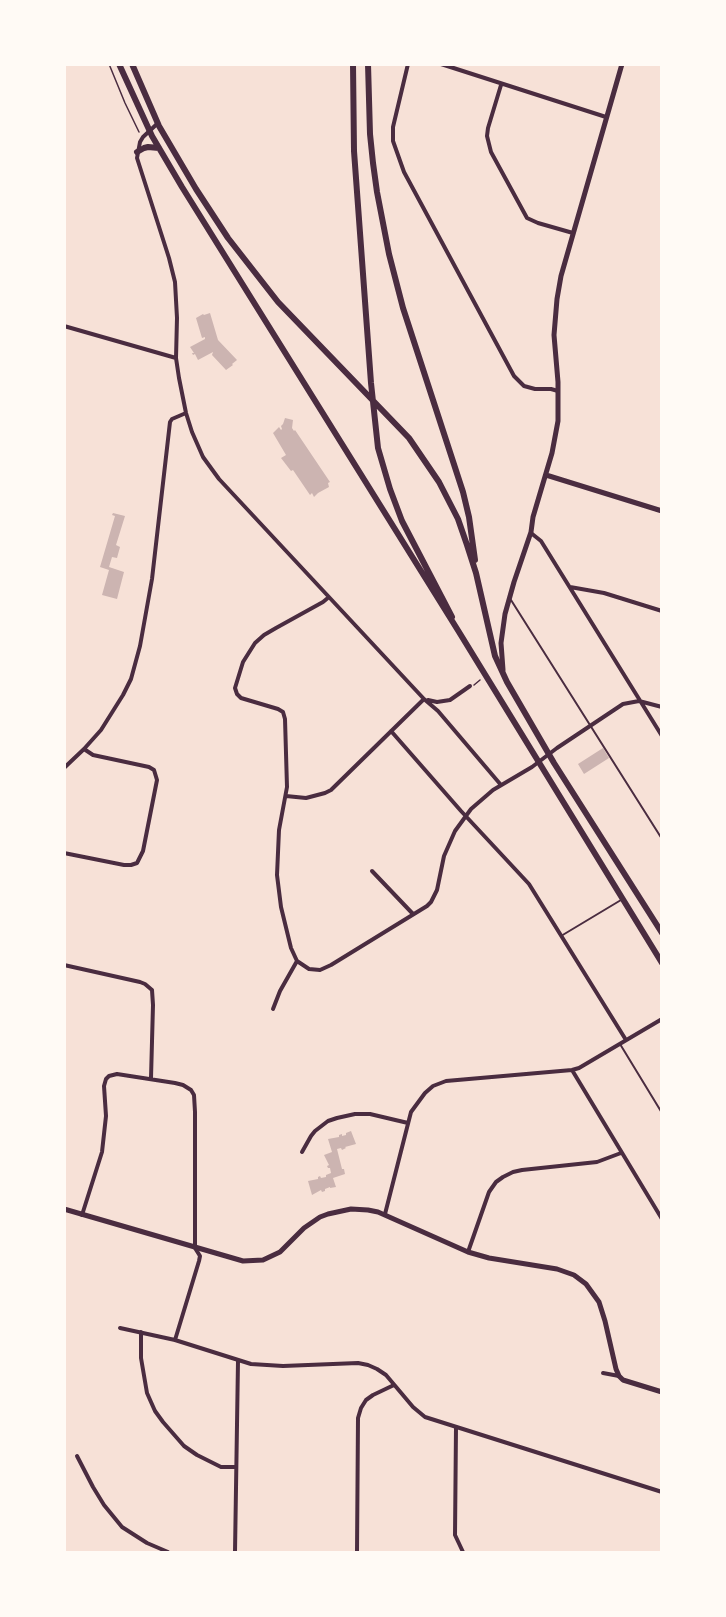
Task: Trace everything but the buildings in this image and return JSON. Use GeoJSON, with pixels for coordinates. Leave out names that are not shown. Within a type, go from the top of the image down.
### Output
{"type":"FeatureCollection","features":[{"type":"Feature","properties":{"kind":"main road"},"geometry":{"type":"LineString","coordinates":[[119,64],[159,149],[662,963]]}},
{"type":"Feature","properties":{"kind":"main road"},"geometry":{"type":"LineString","coordinates":[[132,64],[158,123],[196,189],[228,238],[305,331],[409,438],[439,482],[458,519],[476,573]]}},
{"type":"Feature","properties":{"kind":"main road"},"geometry":{"type":"LineString","coordinates":[[353,64],[354,151],[375,434],[381,462],[402,521],[459,632]]}},
{"type":"Feature","properties":{"kind":"main road"},"geometry":{"type":"LineString","coordinates":[[368,64],[371,144],[387,244],[403,308],[463,492],[469,517],[476,573],[495,656],[507,682],[549,754],[662,933]]}},
{"type":"Feature","properties":{"kind":"main road"},"geometry":{"type":"LineString","coordinates":[[137,152],[150,147],[159,149]]}},
{"type":"Feature","properties":{"kind":"street"},"geometry":{"type":"LineString","coordinates":[[408,64],[393,127],[393,141],[404,172],[514,376],[524,386],[558,391]]}},
{"type":"Feature","properties":{"kind":"street"},"geometry":{"type":"LineString","coordinates":[[441,64],[606,117]]}},
{"type":"Feature","properties":{"kind":"street"},"geometry":{"type":"LineString","coordinates":[[503,671],[501,651],[503,630],[510,598],[531,532],[558,421],[554,320],[561,276],[622,64]]}},
{"type":"Feature","properties":{"kind":"street"},"geometry":{"type":"LineString","coordinates":[[501,85],[488,128],[487,136],[491,152],[527,218],[573,233]]}},
{"type":"Feature","properties":{"kind":"street"},"geometry":{"type":"LineString","coordinates":[[158,123],[143,137],[137,152],[138,164],[175,282],[176,358],[186,413],[203,457],[219,479],[424,699],[443,716],[501,785]]}},
{"type":"Feature","properties":{"kind":"street"},"geometry":{"type":"LineString","coordinates":[[64,326],[176,358]]}},
{"type":"Feature","properties":{"kind":"street"},"geometry":{"type":"LineString","coordinates":[[64,768],[84,749],[118,704],[136,664],[153,568],[169,428],[172,419],[186,413]]}},
{"type":"Feature","properties":{"kind":"street"},"geometry":{"type":"LineString","coordinates":[[546,475],[662,511]]}},
{"type":"Feature","properties":{"kind":"street"},"geometry":{"type":"LineString","coordinates":[[531,532],[542,541],[662,736]]}},
{"type":"Feature","properties":{"kind":"street"},"geometry":{"type":"LineString","coordinates":[[569,587],[577,587],[662,611]]}},
{"type":"Feature","properties":{"kind":"street"},"geometry":{"type":"LineString","coordinates":[[329,597],[255,643],[243,662],[235,688],[241,698],[278,709],[283,712],[285,719],[286,796],[279,830],[277,875],[286,933],[297,961],[315,970],[326,968],[427,906],[438,885],[450,840],[465,816],[501,785],[623,704],[639,701],[662,707]]}},
{"type":"Feature","properties":{"kind":"street"},"geometry":{"type":"LineString","coordinates":[[424,699],[437,702],[450,700],[470,686]]}},
{"type":"Feature","properties":{"kind":"street"},"geometry":{"type":"LineString","coordinates":[[286,796],[306,798],[331,790],[424,699]]}},
{"type":"Feature","properties":{"kind":"street"},"geometry":{"type":"LineString","coordinates":[[391,731],[465,816],[529,884],[626,1040]]}},
{"type":"Feature","properties":{"kind":"street"},"geometry":{"type":"LineString","coordinates":[[64,853],[130,866],[137,863],[142,851],[157,780],[154,770],[93,755],[84,749]]}},
{"type":"Feature","properties":{"kind":"street"},"geometry":{"type":"LineString","coordinates":[[372,871],[413,915]]}},
{"type":"Feature","properties":{"kind":"street"},"geometry":{"type":"LineString","coordinates":[[273,1009],[297,961]]}},
{"type":"Feature","properties":{"kind":"street"},"geometry":{"type":"LineString","coordinates":[[64,964],[140,982],[152,990],[151,1078]]}},
{"type":"Feature","properties":{"kind":"street"},"geometry":{"type":"LineString","coordinates":[[385,1214],[411,1112],[424,1093],[438,1083],[460,1079],[572,1070],[586,1065],[662,1019]]}},
{"type":"Feature","properties":{"kind":"street"},"geometry":{"type":"LineString","coordinates":[[572,1070],[662,1219]]}},
{"type":"Feature","properties":{"kind":"street"},"geometry":{"type":"LineString","coordinates":[[82,1215],[102,1152],[106,1079],[117,1074],[151,1078],[183,1085],[191,1090],[194,1095],[195,1112],[195,1248],[200,1256],[175,1340]]}},
{"type":"Feature","properties":{"kind":"street"},"geometry":{"type":"LineString","coordinates":[[302,1152],[315,1131],[328,1121],[337,1118],[355,1114],[370,1114],[408,1123]]}},
{"type":"Feature","properties":{"kind":"street"},"geometry":{"type":"LineString","coordinates":[[468,1252],[489,1192],[503,1177],[522,1170],[597,1162],[621,1153]]}},
{"type":"Feature","properties":{"kind":"street"},"geometry":{"type":"LineString","coordinates":[[64,1209],[243,1261],[263,1260],[280,1252],[304,1228],[328,1214],[359,1209],[385,1214],[468,1252],[489,1258],[557,1269],[580,1279],[595,1296],[602,1310],[615,1369],[619,1376],[623,1380],[662,1392]]}},
{"type":"Feature","properties":{"kind":"street"},"geometry":{"type":"LineString","coordinates":[[120,1328],[175,1340],[238,1361],[264,1366],[358,1363],[368,1365],[377,1369],[424,1417],[662,1492]]}},
{"type":"Feature","properties":{"kind":"street"},"geometry":{"type":"LineString","coordinates":[[141,1332],[141,1358],[145,1384],[155,1411],[184,1446],[197,1455],[221,1467],[236,1467]]}},
{"type":"Feature","properties":{"kind":"street"},"geometry":{"type":"LineString","coordinates":[[235,1552],[238,1361]]}},
{"type":"Feature","properties":{"kind":"street"},"geometry":{"type":"LineString","coordinates":[[603,1373],[619,1376]]}},
{"type":"Feature","properties":{"kind":"street"},"geometry":{"type":"LineString","coordinates":[[357,1552],[358,1418],[366,1400],[394,1385]]}},
{"type":"Feature","properties":{"kind":"street"},"geometry":{"type":"LineString","coordinates":[[456,1427],[455,1535],[463,1552]]}},
{"type":"Feature","properties":{"kind":"street"},"geometry":{"type":"LineString","coordinates":[[77,1455],[104,1505],[122,1527],[147,1543],[168,1552]]}},
{"type":"Feature","properties":{"kind":"lane"},"geometry":{"type":"LineString","coordinates":[[510,598],[662,839]]}},
{"type":"Feature","properties":{"kind":"lane"},"geometry":{"type":"LineString","coordinates":[[561,936],[622,900]]}},
{"type":"Feature","properties":{"kind":"lane"},"geometry":{"type":"LineString","coordinates":[[620,1044],[662,1113]]}},
{"type":"Feature","properties":{"kind":"path"},"geometry":{"type":"LineString","coordinates":[[110,64],[125,103],[143,137]]}}]}
